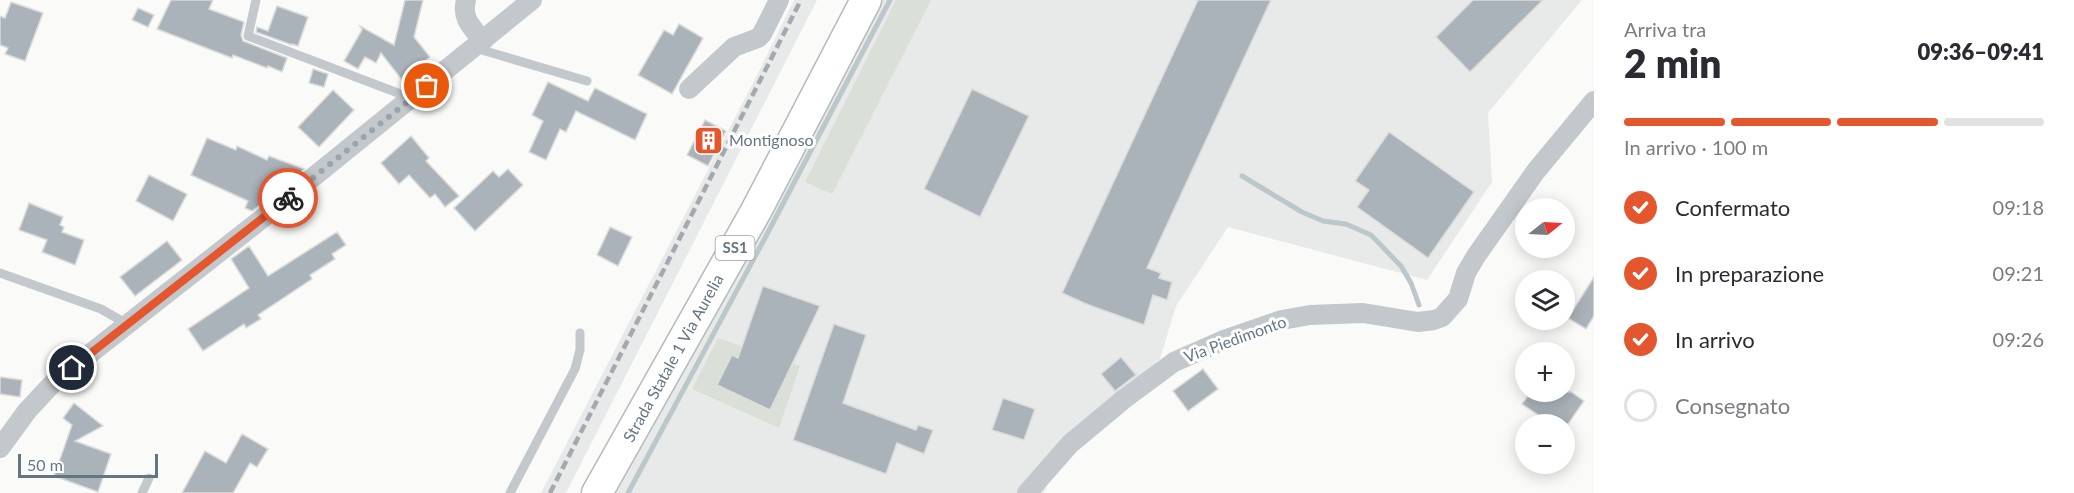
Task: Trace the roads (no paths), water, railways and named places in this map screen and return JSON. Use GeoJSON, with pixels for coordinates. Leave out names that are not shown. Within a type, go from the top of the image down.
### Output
{"type":"FeatureCollection","features":[{"type":"Feature","properties":{"kind":"main road","name":"Strada Statale 1 Via Aurelia"},"geometry":{"type":"LineString","coordinates":[[597,493],[756,211],[866,0]]}},
{"type":"Feature","properties":{"kind":"street"},"geometry":{"type":"LineString","coordinates":[[466,0],[464,18],[479,44]]}},
{"type":"Feature","properties":{"kind":"street"},"geometry":{"type":"LineString","coordinates":[[0,448],[27,411],[54,382],[259,221],[532,0]]}},
{"type":"Feature","properties":{"kind":"street"},"geometry":{"type":"LineString","coordinates":[[689,89],[734,47],[758,38],[779,0]]}},
{"type":"Feature","properties":{"kind":"street","name":"Via Piedimonto"},"geometry":{"type":"LineString","coordinates":[[1027,493],[1070,444],[1124,399],[1174,362],[1224,340],[1282,320],[1310,315],[1363,313],[1418,322],[1442,317],[1458,299],[1466,273],[1476,256],[1536,171],[1594,101]]}},
{"type":"Feature","properties":{"kind":"lane"},"geometry":{"type":"LineString","coordinates":[[256,0],[248,36],[411,98]]}},
{"type":"Feature","properties":{"kind":"lane"},"geometry":{"type":"LineString","coordinates":[[479,44],[587,81]]}},
{"type":"Feature","properties":{"kind":"lane"},"geometry":{"type":"LineString","coordinates":[[0,273],[101,309],[127,324]]}},
{"type":"Feature","properties":{"kind":"lane"},"geometry":{"type":"LineString","coordinates":[[510,493],[575,369],[580,350],[580,333]]}},
{"type":"Feature","properties":{"kind":"lane"},"geometry":{"type":"LineString","coordinates":[[142,493],[149,478]]}},
{"type":"Feature","properties":{"kind":"waterway"},"geometry":{"type":"LineString","coordinates":[[628,493],[890,0]]}},
{"type":"Feature","properties":{"kind":"waterway"},"geometry":{"type":"LineString","coordinates":[[1242,176],[1302,212],[1323,221],[1346,224],[1371,235],[1401,266],[1411,283],[1419,305]]}},
{"type":"Feature","properties":{"kind":"railway"},"geometry":{"type":"LineString","coordinates":[[550,493],[801,0]]}},
{"type":"Feature","properties":{"kind":"place","name":"Montignoso"},"geometry":{"type":"Point","coordinates":[708,140]}}]}
